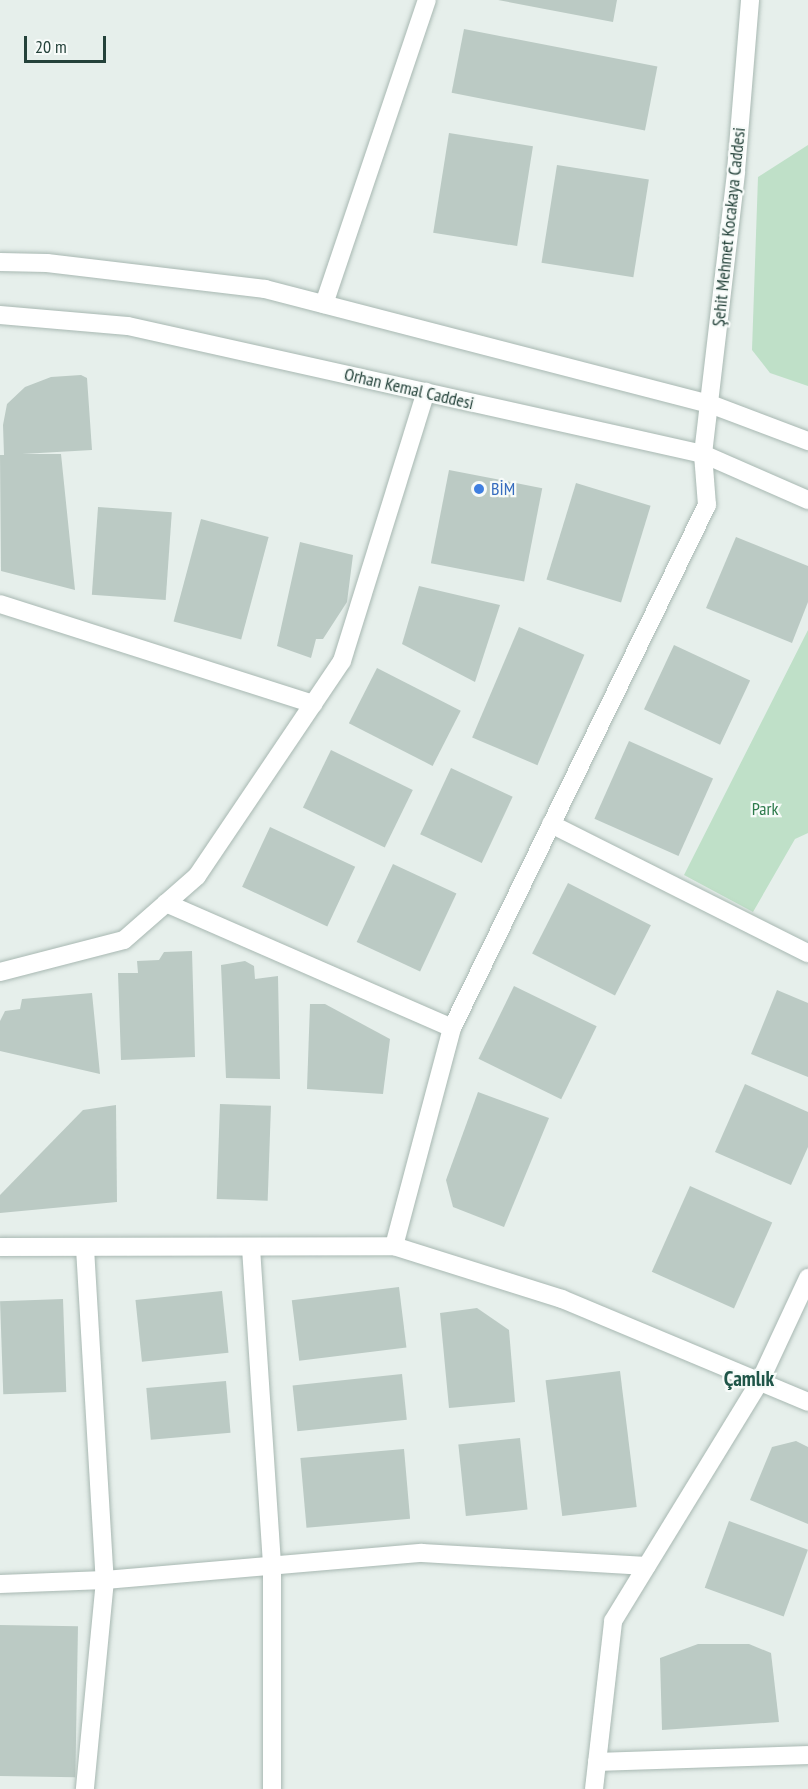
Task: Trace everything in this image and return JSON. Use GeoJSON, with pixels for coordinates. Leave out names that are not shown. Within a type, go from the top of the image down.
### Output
{"type":"FeatureCollection","features":[{"type":"Feature","properties":{"kind":"street"},"geometry":{"type":"LineString","coordinates":[[324,304],[427,0]]}},
{"type":"Feature","properties":{"kind":"street","name":"Şehit Mehmet Kocakaya Caddesi"},"geometry":{"type":"LineString","coordinates":[[394,1246],[452,1028],[706,506],[704,454],[736,171],[750,0]]}},
{"type":"Feature","properties":{"kind":"street"},"geometry":{"type":"LineString","coordinates":[[0,262],[47,263],[264,289],[710,404],[808,441]]}},
{"type":"Feature","properties":{"kind":"street","name":"Orhan Kemal Caddesi"},"geometry":{"type":"LineString","coordinates":[[0,315],[128,326],[704,454],[808,500]]}},
{"type":"Feature","properties":{"kind":"street"},"geometry":{"type":"LineString","coordinates":[[0,972],[124,940],[197,876],[342,661],[426,392]]}},
{"type":"Feature","properties":{"kind":"street"},"geometry":{"type":"LineString","coordinates":[[0,604],[313,704]]}},
{"type":"Feature","properties":{"kind":"street"},"geometry":{"type":"LineString","coordinates":[[551,824],[808,953]]}},
{"type":"Feature","properties":{"kind":"street"},"geometry":{"type":"LineString","coordinates":[[166,903],[452,1028]]}},
{"type":"Feature","properties":{"kind":"street"},"geometry":{"type":"LineString","coordinates":[[0,1247],[394,1246],[562,1299],[808,1402]]}},
{"type":"Feature","properties":{"kind":"street"},"geometry":{"type":"LineString","coordinates":[[85,1248],[105,1580],[85,1789]]}},
{"type":"Feature","properties":{"kind":"street"},"geometry":{"type":"LineString","coordinates":[[251,1248],[272,1566],[272,1789]]}},
{"type":"Feature","properties":{"kind":"street"},"geometry":{"type":"LineString","coordinates":[[594,1789],[613,1621],[760,1381],[808,1278]]}},
{"type":"Feature","properties":{"kind":"street"},"geometry":{"type":"LineString","coordinates":[[0,1584],[105,1580],[422,1553],[647,1566]]}},
{"type":"Feature","properties":{"kind":"street"},"geometry":{"type":"LineString","coordinates":[[597,1762],[808,1755]]}},
{"type":"Feature","properties":{"kind":"green space"},"geometry":{"type":"Polygon","coordinates":[[[808,145],[808,386],[770,373],[752,350],[758,177],[808,145]]]}},
{"type":"Feature","properties":{"kind":"green space","name":"Park"},"geometry":{"type":"Polygon","coordinates":[[[808,630],[808,833],[795,839],[753,912],[684,875],[808,630]]]}},
{"type":"Feature","properties":{"kind":"building"},"geometry":{"type":"Polygon","coordinates":[[[498,0],[617,0],[613,22],[498,0]]]}},
{"type":"Feature","properties":{"kind":"building"},"geometry":{"type":"Polygon","coordinates":[[[464,29],[657,67],[645,130],[452,93],[464,29]]]}},
{"type":"Feature","properties":{"kind":"building"},"geometry":{"type":"Polygon","coordinates":[[[449,133],[533,146],[517,246],[433,233],[449,133]]]}},
{"type":"Feature","properties":{"kind":"building"},"geometry":{"type":"Polygon","coordinates":[[[557,165],[649,180],[633,277],[542,263],[557,165]]]}},
{"type":"Feature","properties":{"kind":"building"},"geometry":{"type":"Polygon","coordinates":[[[81,375],[87,378],[92,450],[22,454],[61,454],[75,590],[1,571],[0,455],[4,455],[3,425],[7,404],[25,387],[51,377],[81,375]]]}},
{"type":"Feature","properties":{"kind":"building"},"geometry":{"type":"Polygon","coordinates":[[[449,470],[542,488],[524,581],[431,563],[449,470]]]}},
{"type":"Feature","properties":{"kind":"building"},"geometry":{"type":"Polygon","coordinates":[[[576,483],[651,506],[621,602],[546,580],[576,483]]]}},
{"type":"Feature","properties":{"kind":"building"},"geometry":{"type":"Polygon","coordinates":[[[98,507],[172,512],[166,600],[92,595],[98,507]]]}},
{"type":"Feature","properties":{"kind":"building"},"geometry":{"type":"Polygon","coordinates":[[[201,519],[269,537],[241,640],[174,621],[201,519]]]}},
{"type":"Feature","properties":{"kind":"building"},"geometry":{"type":"Polygon","coordinates":[[[736,537],[808,566],[808,602],[792,643],[706,608],[736,537]]]}},
{"type":"Feature","properties":{"kind":"building"},"geometry":{"type":"Polygon","coordinates":[[[300,542],[353,555],[347,602],[323,639],[316,639],[311,658],[277,646],[300,542]]]}},
{"type":"Feature","properties":{"kind":"building"},"geometry":{"type":"Polygon","coordinates":[[[419,586],[500,605],[475,682],[402,644],[419,586]]]}},
{"type":"Feature","properties":{"kind":"building"},"geometry":{"type":"Polygon","coordinates":[[[519,627],[584,655],[537,765],[472,737],[519,627]]]}},
{"type":"Feature","properties":{"kind":"building"},"geometry":{"type":"Polygon","coordinates":[[[674,645],[750,680],[720,745],[644,709],[674,645]]]}},
{"type":"Feature","properties":{"kind":"building"},"geometry":{"type":"Polygon","coordinates":[[[377,668],[461,711],[433,766],[349,723],[377,668]]]}},
{"type":"Feature","properties":{"kind":"building"},"geometry":{"type":"Polygon","coordinates":[[[629,741],[713,778],[678,856],[594,819],[629,741]]]}},
{"type":"Feature","properties":{"kind":"building"},"geometry":{"type":"Polygon","coordinates":[[[331,750],[413,790],[385,847],[303,808],[331,750]]]}},
{"type":"Feature","properties":{"kind":"building"},"geometry":{"type":"Polygon","coordinates":[[[451,768],[513,797],[482,863],[420,834],[451,768]]]}},
{"type":"Feature","properties":{"kind":"building"},"geometry":{"type":"Polygon","coordinates":[[[270,827],[355,867],[327,927],[242,887],[270,827]]]}},
{"type":"Feature","properties":{"kind":"building"},"geometry":{"type":"Polygon","coordinates":[[[393,864],[456,894],[420,972],[357,942],[393,864]]]}},
{"type":"Feature","properties":{"kind":"building"},"geometry":{"type":"Polygon","coordinates":[[[568,883],[651,925],[615,996],[532,953],[568,883]]]}},
{"type":"Feature","properties":{"kind":"building"},"geometry":{"type":"Polygon","coordinates":[[[192,951],[195,1057],[121,1060],[118,973],[138,973],[137,961],[159,960],[164,952],[192,951]]]}},
{"type":"Feature","properties":{"kind":"building"},"geometry":{"type":"Polygon","coordinates":[[[245,961],[254,966],[255,979],[278,976],[280,1079],[226,1078],[221,965],[245,961]]]}},
{"type":"Feature","properties":{"kind":"building"},"geometry":{"type":"Polygon","coordinates":[[[514,986],[597,1026],[561,1099],[478,1059],[514,986]]]}},
{"type":"Feature","properties":{"kind":"building"},"geometry":{"type":"Polygon","coordinates":[[[777,990],[808,1003],[808,1077],[751,1054],[777,990]]]}},
{"type":"Feature","properties":{"kind":"building"},"geometry":{"type":"Polygon","coordinates":[[[92,993],[100,1074],[0,1051],[0,1021],[5,1011],[20,1009],[22,999],[92,993]]]}},
{"type":"Feature","properties":{"kind":"building"},"geometry":{"type":"Polygon","coordinates":[[[310,1004],[325,1004],[390,1039],[383,1094],[307,1089],[310,1004]]]}},
{"type":"Feature","properties":{"kind":"building"},"geometry":{"type":"Polygon","coordinates":[[[745,1084],[808,1112],[808,1147],[791,1185],[715,1152],[745,1084]]]}},
{"type":"Feature","properties":{"kind":"building"},"geometry":{"type":"Polygon","coordinates":[[[478,1092],[549,1118],[504,1227],[453,1207],[446,1180],[478,1092]]]}},
{"type":"Feature","properties":{"kind":"building"},"geometry":{"type":"Polygon","coordinates":[[[220,1104],[271,1106],[268,1201],[217,1199],[220,1104]]]}},
{"type":"Feature","properties":{"kind":"building"},"geometry":{"type":"Polygon","coordinates":[[[116,1105],[117,1202],[0,1213],[0,1195],[83,1110],[116,1105]]]}},
{"type":"Feature","properties":{"kind":"building"},"geometry":{"type":"Polygon","coordinates":[[[690,1186],[772,1223],[734,1308],[652,1272],[690,1186]]]}},
{"type":"Feature","properties":{"kind":"building"},"geometry":{"type":"Polygon","coordinates":[[[399,1287],[406,1348],[299,1361],[292,1300],[399,1287]]]}},
{"type":"Feature","properties":{"kind":"building"},"geometry":{"type":"Polygon","coordinates":[[[222,1291],[228,1353],[142,1362],[135,1300],[222,1291]]]}},
{"type":"Feature","properties":{"kind":"building"},"geometry":{"type":"Polygon","coordinates":[[[63,1299],[66,1392],[3,1394],[0,1301],[63,1299]]]}},
{"type":"Feature","properties":{"kind":"building"},"geometry":{"type":"Polygon","coordinates":[[[477,1308],[509,1330],[515,1402],[449,1408],[440,1313],[477,1308]]]}},
{"type":"Feature","properties":{"kind":"building"},"geometry":{"type":"Polygon","coordinates":[[[620,1371],[637,1507],[562,1516],[546,1380],[620,1371]]]}},
{"type":"Feature","properties":{"kind":"building"},"geometry":{"type":"Polygon","coordinates":[[[402,1374],[407,1420],[297,1431],[293,1385],[402,1374]]]}},
{"type":"Feature","properties":{"kind":"building"},"geometry":{"type":"Polygon","coordinates":[[[226,1381],[231,1433],[151,1440],[146,1388],[226,1381]]]}},
{"type":"Feature","properties":{"kind":"building"},"geometry":{"type":"Polygon","coordinates":[[[520,1438],[528,1510],[466,1516],[458,1444],[520,1438]]]}},
{"type":"Feature","properties":{"kind":"building"},"geometry":{"type":"Polygon","coordinates":[[[796,1441],[808,1447],[808,1524],[750,1500],[772,1447],[796,1441]]]}},
{"type":"Feature","properties":{"kind":"building"},"geometry":{"type":"Polygon","coordinates":[[[404,1449],[410,1519],[306,1528],[300,1458],[404,1449]]]}},
{"type":"Feature","properties":{"kind":"building"},"geometry":{"type":"Polygon","coordinates":[[[729,1521],[808,1550],[784,1616],[705,1588],[729,1521]]]}},
{"type":"Feature","properties":{"kind":"building"},"geometry":{"type":"Polygon","coordinates":[[[0,1625],[78,1626],[75,1777],[0,1776],[0,1625]]]}},
{"type":"Feature","properties":{"kind":"building"},"geometry":{"type":"Polygon","coordinates":[[[698,1644],[749,1644],[771,1653],[779,1722],[662,1730],[660,1658],[698,1644]]]}},
{"type":"Feature","properties":{"kind":"place","name":"BİM"},"geometry":{"type":"Point","coordinates":[479,489]}},
{"type":"Feature","properties":{"kind":"district","name":"Çamlık"},"geometry":{"type":"Point","coordinates":[749,1379]}}]}
